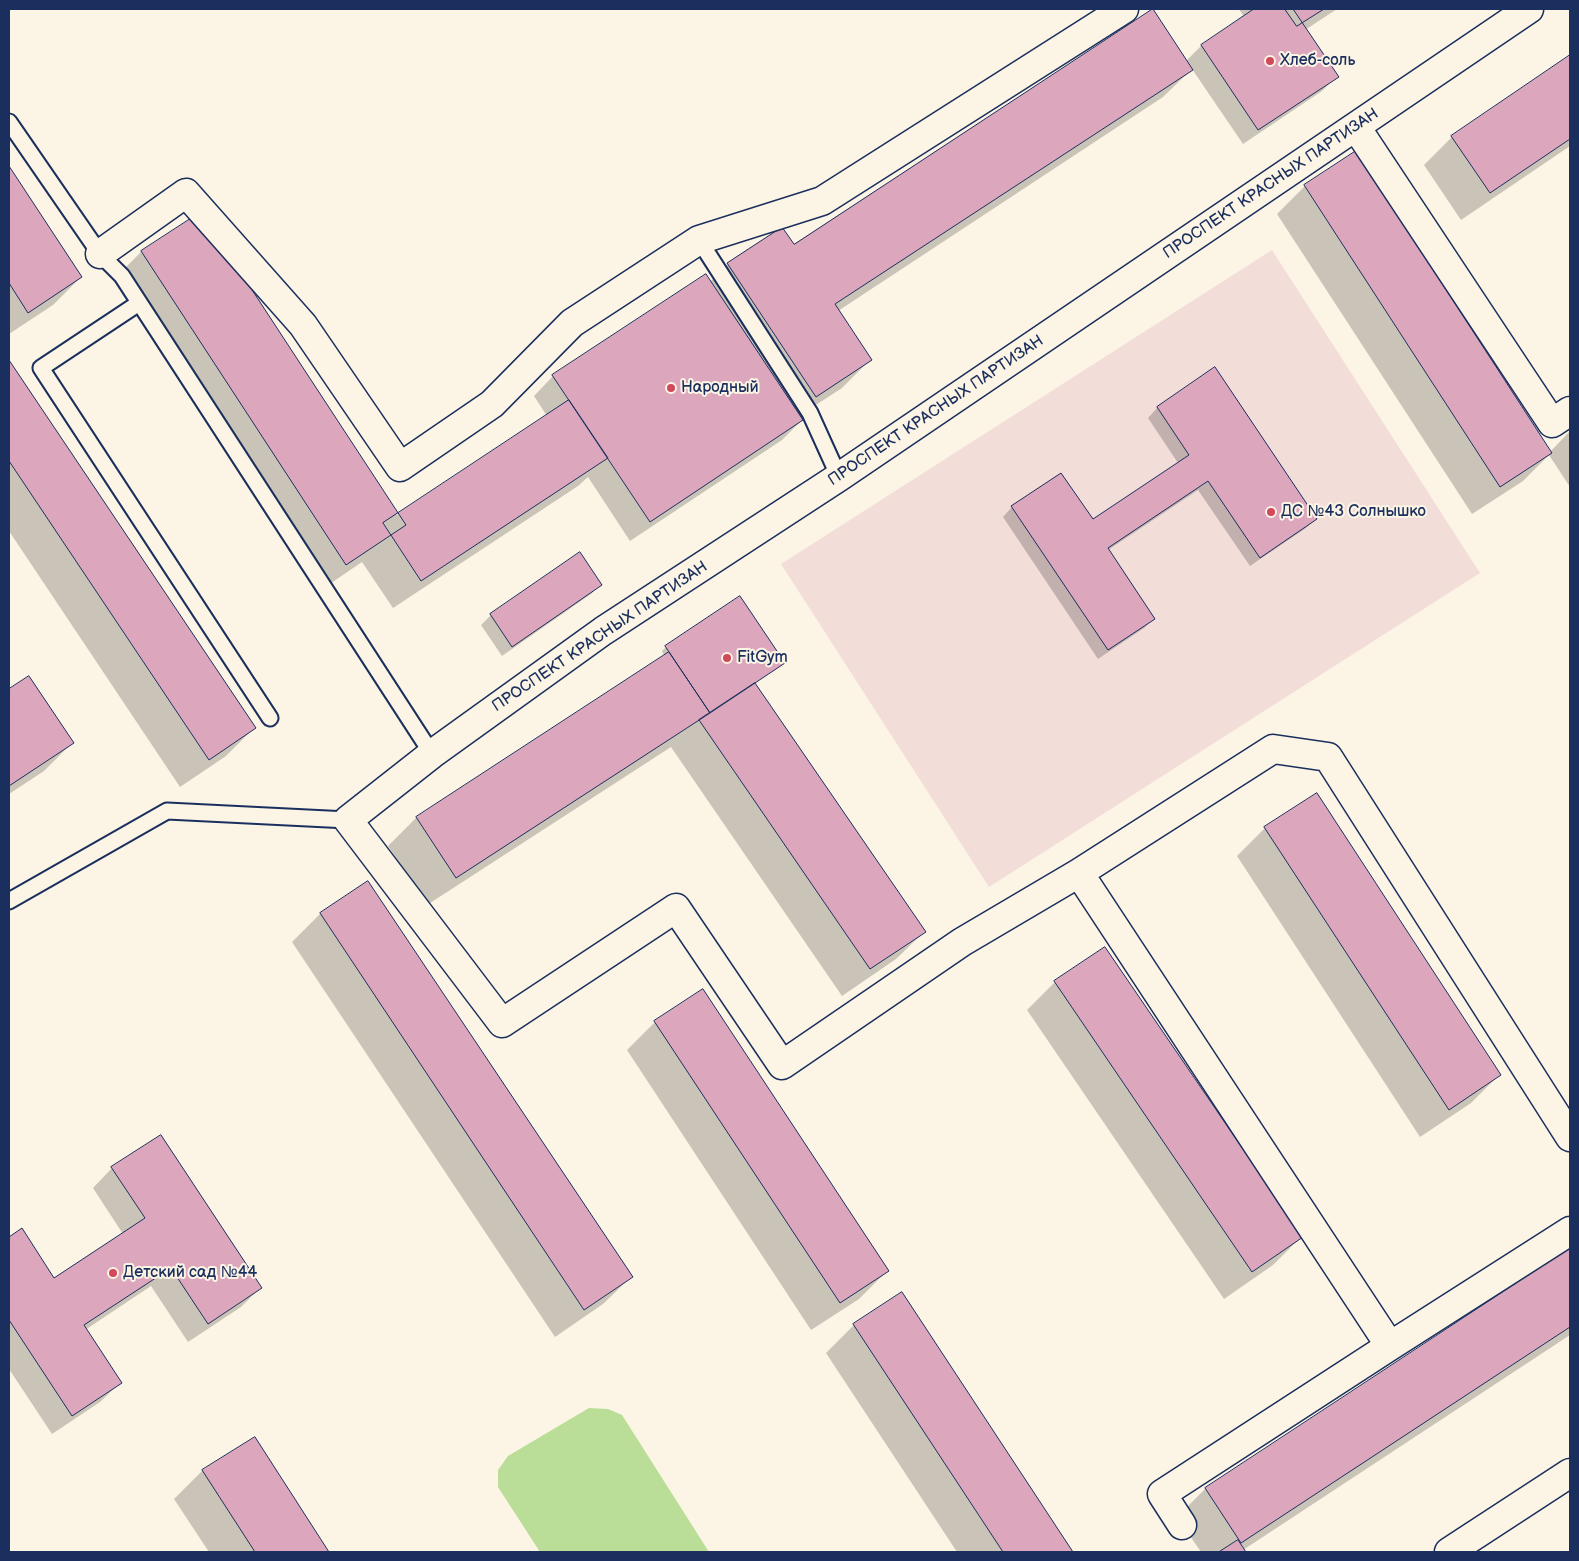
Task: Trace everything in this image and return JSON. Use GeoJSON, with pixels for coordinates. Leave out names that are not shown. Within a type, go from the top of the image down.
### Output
{"type":"FeatureCollection","features":[{"type":"Feature","properties":{"kind":"street"},"geometry":{"type":"LineString","coordinates":[[100,254],[186,193],[303,325],[400,467],[492,404],[572,323],[699,240],[822,201],[1124,9]]}},
{"type":"Feature","properties":{"kind":"street","name":"ПРОСПЕКТ КРАСНЫХ ПАРТИЗАН"},"geometry":{"type":"LineString","coordinates":[[348,820],[432,754],[603,631],[839,477],[1528,9]]}},
{"type":"Feature","properties":{"kind":"street"},"geometry":{"type":"LineString","coordinates":[[1356,127],[1552,423],[1570,411]]}},
{"type":"Feature","properties":{"kind":"street"},"geometry":{"type":"LineString","coordinates":[[348,820],[502,1023],[676,908],[782,1065],[962,942],[1079,873],[1273,749],[1328,757],[1570,1137]]}},
{"type":"Feature","properties":{"kind":"street"},"geometry":{"type":"LineString","coordinates":[[1079,873],[1390,1346]]}},
{"type":"Feature","properties":{"kind":"street"},"geometry":{"type":"LineString","coordinates":[[1182,1525],[1162,1494],[1570,1231]]}},
{"type":"Feature","properties":{"kind":"street"},"geometry":{"type":"LineString","coordinates":[[1449,1552],[1570,1473]]}},
{"type":"Feature","properties":{"kind":"lane"},"geometry":{"type":"LineString","coordinates":[[9,122],[100,254],[122,276],[432,754]]}},
{"type":"Feature","properties":{"kind":"lane"},"geometry":{"type":"LineString","coordinates":[[699,240],[810,414],[839,477]]}},
{"type":"Feature","properties":{"kind":"lane"},"geometry":{"type":"LineString","coordinates":[[139,303],[41,368],[270,718]]}},
{"type":"Feature","properties":{"kind":"lane"},"geometry":{"type":"LineString","coordinates":[[9,901],[167,811],[348,820]]}},
{"type":"Feature","properties":{"kind":"shaded area"},"geometry":{"type":"Polygon","coordinates":[[[1272,250],[1480,573],[989,887],[781,564],[1272,250]]]}},
{"type":"Feature","properties":{"kind":"green space"},"geometry":{"type":"Polygon","coordinates":[[[589,1408],[608,1409],[622,1415],[709,1552],[540,1552],[498,1487],[498,1470],[508,1456],[589,1408]]]}},
{"type":"Feature","properties":{"kind":"building"},"geometry":{"type":"Polygon","coordinates":[[[1153,9],[1193,70],[835,304],[872,360],[816,397],[727,263],[782,227],[794,244],[1153,9]]]}},
{"type":"Feature","properties":{"kind":"building","name":"Хлеб-соль"},"geometry":{"type":"Polygon","coordinates":[[[1254,9],[1293,9],[1339,77],[1258,130],[1201,45],[1254,9]]]}},
{"type":"Feature","properties":{"kind":"building"},"geometry":{"type":"Polygon","coordinates":[[[1285,9],[1324,9],[1297,26],[1285,9]]]}},
{"type":"Feature","properties":{"kind":"building"},"geometry":{"type":"Polygon","coordinates":[[[1570,55],[1570,139],[1490,193],[1451,136],[1570,55]]]}},
{"type":"Feature","properties":{"kind":"building"},"geometry":{"type":"Polygon","coordinates":[[[1356,151],[1552,453],[1500,487],[1304,185],[1356,151]]]}},
{"type":"Feature","properties":{"kind":"building"},"geometry":{"type":"Polygon","coordinates":[[[9,166],[82,277],[28,313],[9,283],[9,166]]]}},
{"type":"Feature","properties":{"kind":"building"},"geometry":{"type":"Polygon","coordinates":[[[201,212],[406,525],[346,565],[141,251],[201,212]]]}},
{"type":"Feature","properties":{"kind":"building","name":"Народный"},"geometry":{"type":"Polygon","coordinates":[[[706,274],[803,420],[650,522],[552,375],[706,274]]]}},
{"type":"Feature","properties":{"kind":"building"},"geometry":{"type":"Polygon","coordinates":[[[9,360],[256,728],[209,760],[9,461],[9,360]]]}},
{"type":"Feature","properties":{"kind":"building","name":"ДС №43 Солнышко"},"geometry":{"type":"Polygon","coordinates":[[[1215,367],[1317,519],[1260,558],[1208,481],[1108,548],[1155,619],[1108,650],[1011,506],[1061,473],[1093,519],[1189,455],[1157,407],[1215,367]]]}},
{"type":"Feature","properties":{"kind":"building"},"geometry":{"type":"Polygon","coordinates":[[[569,400],[608,458],[421,581],[383,523],[569,400]]]}},
{"type":"Feature","properties":{"kind":"building"},"geometry":{"type":"Polygon","coordinates":[[[580,552],[602,585],[512,647],[490,614],[580,552]]]}},
{"type":"Feature","properties":{"kind":"building","name":"FitGym"},"geometry":{"type":"Polygon","coordinates":[[[740,596],[785,663],[710,713],[665,646],[740,596]]]}},
{"type":"Feature","properties":{"kind":"building"},"geometry":{"type":"Polygon","coordinates":[[[669,652],[710,713],[456,878],[416,817],[669,652]]]}},
{"type":"Feature","properties":{"kind":"building"},"geometry":{"type":"Polygon","coordinates":[[[29,676],[74,743],[9,786],[9,689],[29,676]]]}},
{"type":"Feature","properties":{"kind":"building"},"geometry":{"type":"Polygon","coordinates":[[[755,683],[926,932],[870,969],[699,720],[755,683]]]}},
{"type":"Feature","properties":{"kind":"building"},"geometry":{"type":"Polygon","coordinates":[[[1317,793],[1501,1075],[1449,1110],[1264,827],[1317,793]]]}},
{"type":"Feature","properties":{"kind":"building"},"geometry":{"type":"Polygon","coordinates":[[[368,881],[633,1277],[584,1310],[320,913],[368,881]]]}},
{"type":"Feature","properties":{"kind":"building"},"geometry":{"type":"Polygon","coordinates":[[[1105,947],[1303,1237],[1252,1272],[1054,981],[1105,947]]]}},
{"type":"Feature","properties":{"kind":"building"},"geometry":{"type":"Polygon","coordinates":[[[703,989],[889,1271],[840,1303],[654,1021],[703,989]]]}},
{"type":"Feature","properties":{"kind":"building","name":"Детский сад №44"},"geometry":{"type":"Polygon","coordinates":[[[161,1135],[262,1288],[208,1324],[171,1268],[84,1325],[122,1383],[72,1416],[9,1320],[9,1237],[22,1228],[54,1278],[145,1218],[111,1167],[161,1135]]]}},
{"type":"Feature","properties":{"kind":"building"},"geometry":{"type":"Polygon","coordinates":[[[1570,1248],[1570,1327],[1241,1543],[1205,1488],[1570,1248]]]}},
{"type":"Feature","properties":{"kind":"building"},"geometry":{"type":"Polygon","coordinates":[[[902,1292],[1073,1552],[1003,1552],[853,1324],[902,1292]]]}},
{"type":"Feature","properties":{"kind":"building"},"geometry":{"type":"Polygon","coordinates":[[[255,1437],[329,1552],[255,1552],[202,1470],[255,1437]]]}},
{"type":"Feature","properties":{"kind":"building"},"geometry":{"type":"Polygon","coordinates":[[[1238,1540],[1246,1552],[1219,1552],[1238,1540]]]}},
{"type":"Feature","properties":{"kind":"place","name":"Хлеб-соль"},"geometry":{"type":"Point","coordinates":[1270,61]}},
{"type":"Feature","properties":{"kind":"place","name":"Народный"},"geometry":{"type":"Point","coordinates":[671,388]}},
{"type":"Feature","properties":{"kind":"place","name":"ДС №43 Солнышко"},"geometry":{"type":"Point","coordinates":[1271,512]}},
{"type":"Feature","properties":{"kind":"place","name":"FitGym"},"geometry":{"type":"Point","coordinates":[727,658]}},
{"type":"Feature","properties":{"kind":"place","name":"Детский сад №44"},"geometry":{"type":"Point","coordinates":[113,1273]}}]}
